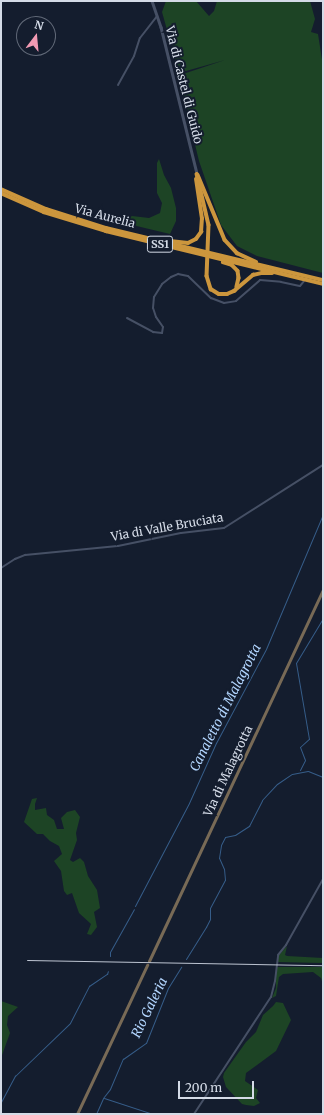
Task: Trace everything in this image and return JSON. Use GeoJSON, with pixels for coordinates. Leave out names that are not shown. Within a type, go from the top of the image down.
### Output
{"type":"FeatureCollection","features":[{"type":"Feature","properties":{"kind":"highway"},"geometry":{"type":"LineString","coordinates":[[128,233],[137,233],[181,243],[187,243],[196,239],[201,232],[203,224],[197,174]]}},
{"type":"Feature","properties":{"kind":"highway"},"geometry":{"type":"LineString","coordinates":[[197,174],[208,218],[209,242],[207,280],[213,291],[222,295],[234,291],[250,276],[262,273],[273,274],[320,286],[323,284]]}},
{"type":"Feature","properties":{"kind":"highway"},"geometry":{"type":"LineString","coordinates":[[197,174],[201,180],[220,231],[235,251],[254,261],[317,278]]}},
{"type":"Feature","properties":{"kind":"highway","name":"Via Aurelia"},"geometry":{"type":"LineString","coordinates":[[1,189],[69,217],[128,233],[323,280]]}},
{"type":"Feature","properties":{"kind":"highway","name":"Via Aurelia"},"geometry":{"type":"LineString","coordinates":[[1,193],[69,221],[323,284]]}},
{"type":"Feature","properties":{"kind":"highway"},"geometry":{"type":"LineString","coordinates":[[138,239],[144,243],[232,265],[238,271],[239,277],[234,291]]}},
{"type":"Feature","properties":{"kind":"main road","name":"Via di Malagrotta"},"geometry":{"type":"LineString","coordinates":[[149,960],[323,589]]}},
{"type":"Feature","properties":{"kind":"main road"},"geometry":{"type":"LineString","coordinates":[[77,1114],[147,965]]}},
{"type":"Feature","properties":{"kind":"street","name":"Via di Castel di Guido"},"geometry":{"type":"LineString","coordinates":[[152,1],[158,15],[197,174]]}},
{"type":"Feature","properties":{"kind":"street"},"geometry":{"type":"LineString","coordinates":[[118,85],[134,56],[140,38],[158,15]]}},
{"type":"Feature","properties":{"kind":"street"},"geometry":{"type":"LineString","coordinates":[[127,318],[153,332],[159,334],[163,332],[164,327],[155,316],[154,297],[162,284],[169,278],[178,274],[188,276],[211,298],[224,303],[236,301],[260,280],[299,286],[304,281]]}},
{"type":"Feature","properties":{"kind":"street","name":"Via di Valle Bruciata"},"geometry":{"type":"LineString","coordinates":[[1,568],[14,559],[25,555],[118,546],[182,532],[222,529],[323,465]]}},
{"type":"Feature","properties":{"kind":"street"},"geometry":{"type":"LineString","coordinates":[[194,1114],[271,997],[275,981],[278,955],[286,945],[323,879]]}},
{"type":"Feature","properties":{"kind":"green space"},"geometry":{"type":"Polygon","coordinates":[[[166,1],[196,1],[209,16],[214,11],[217,1],[310,1],[315,19],[311,32],[318,34],[323,66],[323,273],[257,256],[237,246],[221,225],[199,161],[179,79],[180,76],[186,73],[225,60],[186,71],[181,71],[178,69],[162,12],[166,1]]]}},
{"type":"Feature","properties":{"kind":"green space"},"geometry":{"type":"Polygon","coordinates":[[[159,159],[164,175],[171,188],[176,208],[176,221],[170,234],[124,223],[123,221],[132,216],[149,218],[160,213],[162,203],[157,193],[157,163],[159,159]]]}},
{"type":"Feature","properties":{"kind":"green space"},"geometry":{"type":"Polygon","coordinates":[[[37,798],[35,810],[46,808],[47,815],[54,820],[57,829],[64,829],[61,818],[67,812],[75,810],[80,817],[76,833],[77,840],[70,860],[73,862],[80,858],[84,862],[88,876],[97,890],[100,908],[94,912],[97,927],[91,935],[87,934],[91,924],[79,913],[72,893],[67,895],[64,891],[61,871],[54,861],[62,854],[59,846],[50,841],[43,834],[37,834],[24,822],[32,799],[37,798]]]}},
{"type":"Feature","properties":{"kind":"green space"},"geometry":{"type":"Polygon","coordinates":[[[287,946],[285,955],[287,956],[323,958],[323,963],[277,962],[279,955],[287,946]]]}},
{"type":"Feature","properties":{"kind":"green space"},"geometry":{"type":"Polygon","coordinates":[[[276,967],[323,967],[323,985],[321,978],[313,972],[283,974],[279,977],[276,996],[272,998],[276,988],[276,967]]]}},
{"type":"Feature","properties":{"kind":"green space"},"geometry":{"type":"Polygon","coordinates":[[[1,1001],[18,1007],[8,1016],[7,1025],[10,1033],[1,1058],[1,1001]]]}},
{"type":"Feature","properties":{"kind":"green space"},"geometry":{"type":"Polygon","coordinates":[[[276,1002],[283,1003],[291,1020],[276,1051],[246,1073],[245,1081],[258,1090],[256,1098],[260,1103],[254,1106],[242,1104],[226,1087],[223,1077],[224,1073],[246,1042],[256,1032],[263,1015],[276,1002]]]}},
{"type":"Feature","properties":{"kind":"waterway","name":"Canaletto di Malagrotta"},"geometry":{"type":"LineString","coordinates":[[135,906],[189,803],[216,743],[266,649],[323,514]]}},
{"type":"Feature","properties":{"kind":"waterway"},"geometry":{"type":"LineString","coordinates":[[300,770],[305,760],[300,747],[309,739],[296,663],[323,618]]}},
{"type":"Feature","properties":{"kind":"waterway","name":"Rio Galeria"},"geometry":{"type":"LineString","coordinates":[[186,959],[210,919],[210,908],[225,880],[224,869],[219,858],[221,845],[225,837],[235,835],[249,826],[262,800],[277,784],[292,774],[308,771],[323,777]]}},
{"type":"Feature","properties":{"kind":"waterway","name":"Canaletto di Malagrotta"},"geometry":{"type":"LineString","coordinates":[[110,956],[110,952],[134,909]]}},
{"type":"Feature","properties":{"kind":"waterway","name":"Rio Galeria"},"geometry":{"type":"LineString","coordinates":[[96,1114],[103,1098],[110,1089],[123,1059],[146,1043],[168,988],[181,967]]}},
{"type":"Feature","properties":{"kind":"waterway","name":"Canaletto di Malagrotta"},"geometry":{"type":"LineString","coordinates":[[1,1102],[15,1076],[70,1023],[89,986],[107,974],[108,971]]}},
{"type":"Feature","properties":{"kind":"waterway"},"geometry":{"type":"LineString","coordinates":[[104,1098],[153,1114]]}},
{"type":"Feature","properties":{"kind":"railway"},"geometry":{"type":"LineString","coordinates":[[27,960],[323,965]]}}]}
